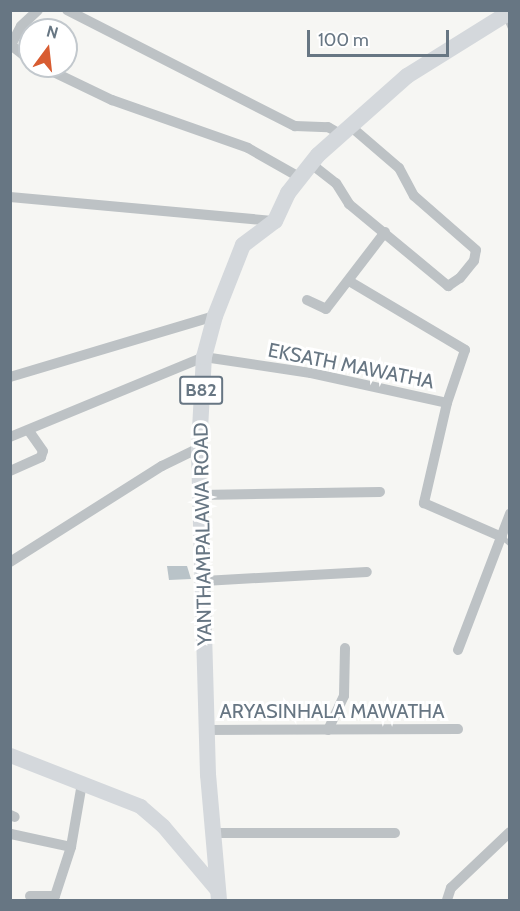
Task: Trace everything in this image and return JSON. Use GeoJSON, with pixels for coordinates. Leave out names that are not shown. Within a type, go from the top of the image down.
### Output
{"type":"FeatureCollection","features":[{"type":"Feature","properties":{"kind":"main road","name":"YANTHAMPALAWA ROAD"},"geometry":{"type":"LineString","coordinates":[[218,895],[211,833],[199,448],[204,357],[215,316],[243,245],[275,221],[299,177],[310,163],[344,129],[407,76],[508,18]]}},
{"type":"Feature","properties":{"kind":"street"},"geometry":{"type":"LineString","coordinates":[[67,10],[295,126],[344,129],[399,168],[414,196],[476,250],[474,261],[448,286],[349,204],[336,183],[310,163]]}},
{"type":"Feature","properties":{"kind":"street"},"geometry":{"type":"LineString","coordinates":[[18,32],[11,45],[18,51]]}},
{"type":"Feature","properties":{"kind":"street"},"geometry":{"type":"LineString","coordinates":[[66,78],[112,100],[248,148],[299,177]]}},
{"type":"Feature","properties":{"kind":"street"},"geometry":{"type":"LineString","coordinates":[[10,197],[275,221]]}},
{"type":"Feature","properties":{"kind":"street"},"geometry":{"type":"LineString","coordinates":[[307,300],[326,309],[385,232]]}},
{"type":"Feature","properties":{"kind":"street"},"geometry":{"type":"LineString","coordinates":[[349,281],[465,350],[447,403]]}},
{"type":"Feature","properties":{"kind":"street"},"geometry":{"type":"LineString","coordinates":[[10,377],[215,316]]}},
{"type":"Feature","properties":{"kind":"street"},"geometry":{"type":"LineString","coordinates":[[10,436],[29,431],[204,357]]}},
{"type":"Feature","properties":{"kind":"street","name":"EKSATH MAWATHA"},"geometry":{"type":"LineString","coordinates":[[204,357],[311,373],[447,403],[424,503],[437,512],[473,521],[506,540]]}},
{"type":"Feature","properties":{"kind":"street"},"geometry":{"type":"LineString","coordinates":[[10,471],[41,457],[43,451],[29,431]]}},
{"type":"Feature","properties":{"kind":"street"},"geometry":{"type":"LineString","coordinates":[[10,562],[162,466],[199,448]]}},
{"type":"Feature","properties":{"kind":"street"},"geometry":{"type":"LineString","coordinates":[[201,495],[380,492]]}},
{"type":"Feature","properties":{"kind":"street"},"geometry":{"type":"LineString","coordinates":[[458,650],[506,540],[510,514]]}},
{"type":"Feature","properties":{"kind":"street"},"geometry":{"type":"LineString","coordinates":[[204,581],[367,572]]}},
{"type":"Feature","properties":{"kind":"street"},"geometry":{"type":"LineString","coordinates":[[328,730],[344,696],[345,648]]}},
{"type":"Feature","properties":{"kind":"street","name":"ARYASINHALA MAWATHA"},"geometry":{"type":"LineString","coordinates":[[207,730],[458,729]]}},
{"type":"Feature","properties":{"kind":"street"},"geometry":{"type":"LineString","coordinates":[[10,755],[129,801],[152,815],[218,895]]}},
{"type":"Feature","properties":{"kind":"street"},"geometry":{"type":"LineString","coordinates":[[30,897],[55,896],[71,847],[82,783]]}},
{"type":"Feature","properties":{"kind":"street"},"geometry":{"type":"LineString","coordinates":[[447,900],[451,888],[510,832]]}},
{"type":"Feature","properties":{"kind":"street"},"geometry":{"type":"LineString","coordinates":[[211,833],[395,833]]}},
{"type":"Feature","properties":{"kind":"street"},"geometry":{"type":"LineString","coordinates":[[11,834],[71,847]]}},
{"type":"Feature","properties":{"kind":"shaded area"},"geometry":{"type":"Polygon","coordinates":[[[167,566],[187,566],[191,579],[169,580],[167,566]]]}}]}
